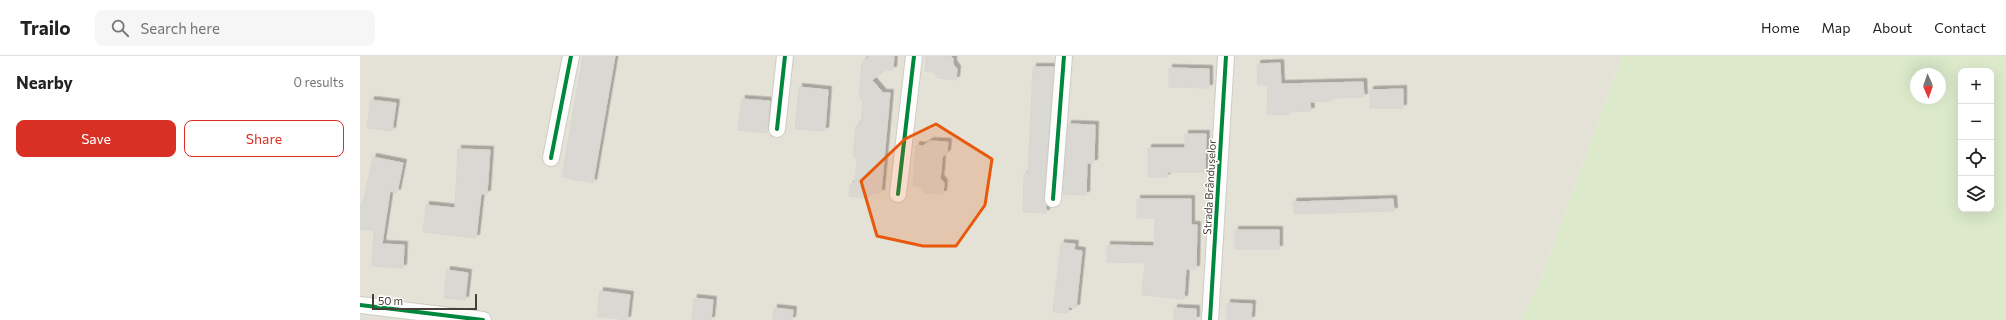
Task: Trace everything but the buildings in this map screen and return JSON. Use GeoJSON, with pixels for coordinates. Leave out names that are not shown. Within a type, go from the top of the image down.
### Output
{"type":"FeatureCollection","features":[{"type":"Feature","properties":{"kind":"street"},"geometry":{"type":"LineString","coordinates":[[551,158],[570,56]]}},
{"type":"Feature","properties":{"kind":"street"},"geometry":{"type":"LineString","coordinates":[[777,128],[785,56]]}},
{"type":"Feature","properties":{"kind":"street"},"geometry":{"type":"LineString","coordinates":[[898,194],[914,56]]}},
{"type":"Feature","properties":{"kind":"street"},"geometry":{"type":"LineString","coordinates":[[1053,200],[1064,56]]}},
{"type":"Feature","properties":{"kind":"street","name":"Strada Brândușelor"},"geometry":{"type":"LineString","coordinates":[[1210,320],[1226,56]]}},
{"type":"Feature","properties":{"kind":"street"},"geometry":{"type":"LineString","coordinates":[[360,305],[483,320]]}},
{"type":"Feature","properties":{"kind":"highlighted area"},"geometry":{"type":"Polygon","coordinates":[[[936,124],[992,159],[985,205],[956,246],[923,246],[877,236],[861,181],[905,139],[936,124]]]}},
{"type":"Feature","properties":{"kind":"shaded area"},"geometry":{"type":"Polygon","coordinates":[[[360,56],[1622,56],[1540,282],[1520,320],[360,320],[360,56]]]}},
{"type":"Feature","properties":{"kind":"green space"},"geometry":{"type":"Polygon","coordinates":[[[1622,56],[2006,56],[2006,320],[1520,320],[1540,282],[1622,56]]]}},
{"type":"Feature","properties":{"kind":"cycle path"},"geometry":{"type":"LineString","coordinates":[[551,158],[571,56]]}},
{"type":"Feature","properties":{"kind":"cycle path"},"geometry":{"type":"LineString","coordinates":[[777,129],[785,56]]}},
{"type":"Feature","properties":{"kind":"cycle path"},"geometry":{"type":"LineString","coordinates":[[898,194],[914,56]]}},
{"type":"Feature","properties":{"kind":"cycle path"},"geometry":{"type":"LineString","coordinates":[[1053,199],[1064,56]]}},
{"type":"Feature","properties":{"kind":"cycle path"},"geometry":{"type":"LineString","coordinates":[[1210,320],[1226,56]]}},
{"type":"Feature","properties":{"kind":"cycle path"},"geometry":{"type":"LineString","coordinates":[[360,305],[483,320]]}}]}
